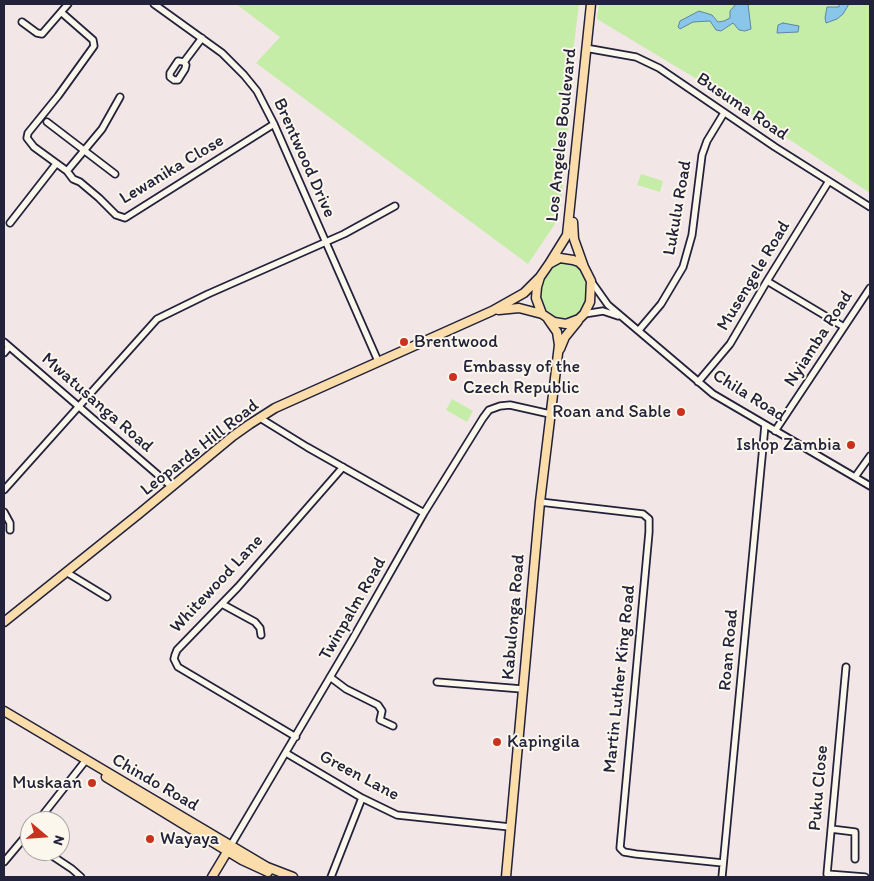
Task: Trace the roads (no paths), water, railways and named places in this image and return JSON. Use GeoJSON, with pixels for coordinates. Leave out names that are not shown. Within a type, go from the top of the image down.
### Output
{"type":"FeatureCollection","features":[{"type":"Feature","properties":{"kind":"main road","name":"Los Angeles Boulevard"},"geometry":{"type":"LineString","coordinates":[[549,264],[567,235],[591,4]]}},
{"type":"Feature","properties":{"kind":"main road","name":"Los Angeles Boulevard"},"geometry":{"type":"LineString","coordinates":[[584,267],[572,232],[595,4]]}},
{"type":"Feature","properties":{"kind":"main road"},"geometry":{"type":"LineString","coordinates":[[560,258],[574,260],[584,267],[591,281],[590,302],[581,317],[566,324],[545,316],[536,298],[540,277],[549,264],[560,258]]}},
{"type":"Feature","properties":{"kind":"main road","name":"Leopards Hill Road"},"geometry":{"type":"LineString","coordinates":[[4,622],[172,487],[232,436],[275,408],[492,311],[524,292],[540,277]]}},
{"type":"Feature","properties":{"kind":"main road","name":"Leopards Hill Road"},"geometry":{"type":"LineString","coordinates":[[492,311],[519,308],[545,316]]}},
{"type":"Feature","properties":{"kind":"main road","name":"Kabulonga Road"},"geometry":{"type":"LineString","coordinates":[[506,877],[540,502],[557,359],[558,336],[545,316]]}},
{"type":"Feature","properties":{"kind":"main road","name":"Kabulonga Road"},"geometry":{"type":"LineString","coordinates":[[557,359],[564,340],[581,317]]}},
{"type":"Feature","properties":{"kind":"main road","name":"Chindo Road"},"geometry":{"type":"LineString","coordinates":[[4,711],[85,762],[230,848],[266,867],[293,877]]}},
{"type":"Feature","properties":{"kind":"main road","name":"Chindo Road"},"geometry":{"type":"LineString","coordinates":[[4,717],[85,762]]}},
{"type":"Feature","properties":{"kind":"main road","name":"Chindo Road"},"geometry":{"type":"LineString","coordinates":[[230,848],[252,865],[279,877]]}},
{"type":"Feature","properties":{"kind":"main road","name":"Twinpalm Road"},"geometry":{"type":"LineString","coordinates":[[212,877],[230,848]]}},
{"type":"Feature","properties":{"kind":"street"},"geometry":{"type":"LineString","coordinates":[[22,22],[37,33],[42,34],[68,4]]}},
{"type":"Feature","properties":{"kind":"street","name":"Brentwood Drive"},"geometry":{"type":"LineString","coordinates":[[154,4],[222,54],[244,75],[257,91],[274,124],[378,361]]}},
{"type":"Feature","properties":{"kind":"street"},"geometry":{"type":"LineString","coordinates":[[61,12],[95,42],[91,51],[58,96],[28,133],[27,138],[30,143],[67,171],[102,130],[120,97]]}},
{"type":"Feature","properties":{"kind":"street"},"geometry":{"type":"LineString","coordinates":[[184,62],[202,38]]}},
{"type":"Feature","properties":{"kind":"street","name":"Busuma Road"},"geometry":{"type":"LineString","coordinates":[[590,49],[614,52],[642,59],[659,68],[724,113],[870,207]]}},
{"type":"Feature","properties":{"kind":"street","name":"Lukulu Road"},"geometry":{"type":"LineString","coordinates":[[639,330],[661,304],[683,267],[692,235],[702,156],[707,141],[724,113]]}},
{"type":"Feature","properties":{"kind":"street"},"geometry":{"type":"LineString","coordinates":[[47,122],[115,174]]}},
{"type":"Feature","properties":{"kind":"street","name":"Lewanika Close"},"geometry":{"type":"LineString","coordinates":[[67,171],[73,179],[95,194],[116,215],[125,218],[274,124]]}},
{"type":"Feature","properties":{"kind":"street"},"geometry":{"type":"LineString","coordinates":[[10,223],[56,164]]}},
{"type":"Feature","properties":{"kind":"street","name":"Musengele Road"},"geometry":{"type":"LineString","coordinates":[[698,382],[730,344],[829,181]]}},
{"type":"Feature","properties":{"kind":"street"},"geometry":{"type":"LineString","coordinates":[[4,490],[157,319],[208,294],[326,242],[395,206]]}},
{"type":"Feature","properties":{"kind":"street","name":"Chila Road"},"geometry":{"type":"LineString","coordinates":[[591,281],[605,302],[622,318],[639,330],[713,394],[870,486]]}},
{"type":"Feature","properties":{"kind":"street"},"geometry":{"type":"LineString","coordinates":[[767,281],[844,327]]}},
{"type":"Feature","properties":{"kind":"street","name":"Nyiamba Road"},"geometry":{"type":"LineString","coordinates":[[775,431],[870,288]]}},
{"type":"Feature","properties":{"kind":"street","name":"Chila Road"},"geometry":{"type":"LineString","coordinates":[[581,317],[603,311],[622,318]]}},
{"type":"Feature","properties":{"kind":"street","name":"Mwatusanga Road"},"geometry":{"type":"LineString","coordinates":[[4,342],[172,487]]}},
{"type":"Feature","properties":{"kind":"street"},"geometry":{"type":"LineString","coordinates":[[4,353],[9,347]]}},
{"type":"Feature","properties":{"kind":"street","name":"Twinpalm Road"},"geometry":{"type":"LineString","coordinates":[[230,848],[424,513],[489,410],[510,405],[550,414]]}},
{"type":"Feature","properties":{"kind":"street"},"geometry":{"type":"LineString","coordinates":[[260,418],[424,513]]}},
{"type":"Feature","properties":{"kind":"street","name":"Roan Road"},"geometry":{"type":"LineString","coordinates":[[722,877],[765,425]]}},
{"type":"Feature","properties":{"kind":"street"},"geometry":{"type":"LineString","coordinates":[[855,477],[870,456]]}},
{"type":"Feature","properties":{"kind":"street","name":"Whitewood Lane"},"geometry":{"type":"LineString","coordinates":[[296,737],[184,671],[176,664],[174,659],[177,650],[222,604],[343,467]]}},
{"type":"Feature","properties":{"kind":"street","name":"Martin Luther King Road"},"geometry":{"type":"LineString","coordinates":[[540,502],[644,514],[649,519],[620,848],[624,852],[636,854],[723,863]]}},
{"type":"Feature","properties":{"kind":"street"},"geometry":{"type":"LineString","coordinates":[[4,512],[10,523],[10,530]]}},
{"type":"Feature","properties":{"kind":"street"},"geometry":{"type":"LineString","coordinates":[[66,572],[107,597]]}},
{"type":"Feature","properties":{"kind":"street"},"geometry":{"type":"LineString","coordinates":[[222,604],[255,622],[260,628],[261,635]]}},
{"type":"Feature","properties":{"kind":"street","name":"Puku Close"},"geometry":{"type":"LineString","coordinates":[[846,667],[826,874],[866,877]]}},
{"type":"Feature","properties":{"kind":"street"},"geometry":{"type":"LineString","coordinates":[[330,678],[346,689],[378,705],[382,711],[380,720],[393,726]]}},
{"type":"Feature","properties":{"kind":"street"},"geometry":{"type":"LineString","coordinates":[[437,682],[522,688]]}},
{"type":"Feature","properties":{"kind":"street","name":"Green Lane"},"geometry":{"type":"LineString","coordinates":[[286,753],[362,798],[390,812],[403,816],[510,827]]}},
{"type":"Feature","properties":{"kind":"street"},"geometry":{"type":"LineString","coordinates":[[46,811],[85,762]]}},
{"type":"Feature","properties":{"kind":"street"},"geometry":{"type":"LineString","coordinates":[[331,877],[362,798]]}},
{"type":"Feature","properties":{"kind":"street"},"geometry":{"type":"LineString","coordinates":[[831,829],[855,832],[855,859]]}},
{"type":"Feature","properties":{"kind":"street"},"geometry":{"type":"LineString","coordinates":[[4,862],[20,847]]}},
{"type":"Feature","properties":{"kind":"street"},"geometry":{"type":"LineString","coordinates":[[60,861],[81,877]]}},
{"type":"Feature","properties":{"kind":"water"},"geometry":{"type":"Polygon","coordinates":[[[736,4],[748,4],[751,29],[739,30],[733,23],[721,31],[716,30],[710,21],[693,22],[680,29],[678,27],[680,21],[699,11],[712,15],[718,22],[724,21],[730,18],[730,11],[736,4]]]}},
{"type":"Feature","properties":{"kind":"water"},"geometry":{"type":"Polygon","coordinates":[[[839,4],[849,4],[843,14],[837,19],[826,23],[827,7],[839,7],[839,4]]]}},
{"type":"Feature","properties":{"kind":"water"},"geometry":{"type":"Polygon","coordinates":[[[783,23],[799,26],[798,32],[777,33],[778,25],[783,23]]]}},
{"type":"Feature","properties":{"kind":"place","name":"Brentwood"},"geometry":{"type":"Point","coordinates":[404,342]}},
{"type":"Feature","properties":{"kind":"place","name":"Embassy of the Czech Republic"},"geometry":{"type":"Point","coordinates":[453,377]}},
{"type":"Feature","properties":{"kind":"place","name":"Roan and Sable"},"geometry":{"type":"Point","coordinates":[681,412]}},
{"type":"Feature","properties":{"kind":"place","name":"Ishop Zambia"},"geometry":{"type":"Point","coordinates":[851,445]}},
{"type":"Feature","properties":{"kind":"place","name":"Kapingila"},"geometry":{"type":"Point","coordinates":[497,742]}},
{"type":"Feature","properties":{"kind":"place","name":"Muskaan"},"geometry":{"type":"Point","coordinates":[92,783]}},
{"type":"Feature","properties":{"kind":"place","name":"Wayaya"},"geometry":{"type":"Point","coordinates":[150,839]}}]}
